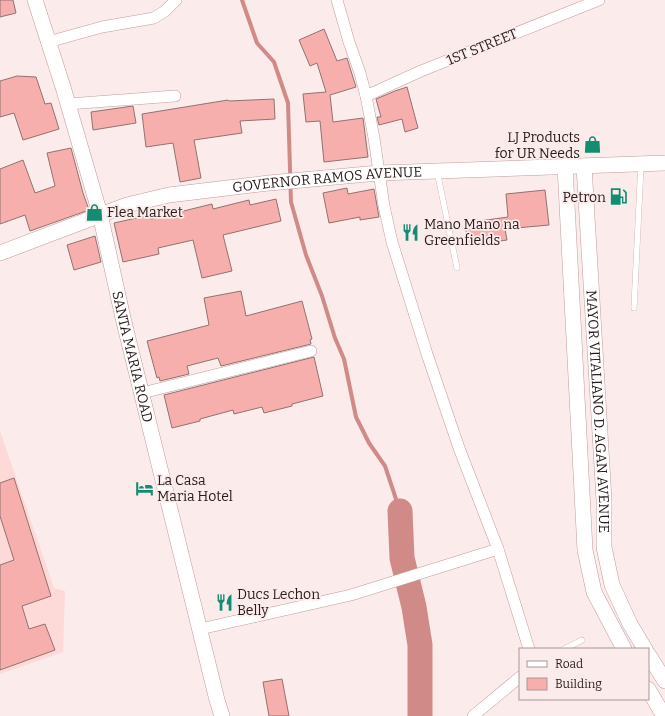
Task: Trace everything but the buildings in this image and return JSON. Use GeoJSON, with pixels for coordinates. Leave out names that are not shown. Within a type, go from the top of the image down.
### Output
{"type":"FeatureCollection","features":[{"type":"Feature","properties":{"kind":"main road","name":"SANTA MARIA ROAD"},"geometry":{"type":"LineString","coordinates":[[35,0],[68,104],[100,214],[123,318],[222,716]]}},
{"type":"Feature","properties":{"kind":"main road","name":"GOVERNOR RAMOS AVENUE"},"geometry":{"type":"LineString","coordinates":[[0,254],[100,214],[127,205],[169,195],[269,183],[379,173],[665,163]]}},
{"type":"Feature","properties":{"kind":"main road","name":"MAYOR VITALIANO D. AGAN AVENUE"},"geometry":{"type":"LineString","coordinates":[[565,166],[584,550],[594,592],[623,648]]}},
{"type":"Feature","properties":{"kind":"main road","name":"MAYOR VITALIANO D. AGAN AVENUE"},"geometry":{"type":"LineString","coordinates":[[584,166],[604,500],[604,547],[612,585],[630,624],[644,648]]}},
{"type":"Feature","properties":{"kind":"main road"},"geometry":{"type":"LineString","coordinates":[[584,550],[604,547]]}},
{"type":"Feature","properties":{"kind":"main road"},"geometry":{"type":"LineString","coordinates":[[649,656],[665,681]]}},
{"type":"Feature","properties":{"kind":"main road"},"geometry":{"type":"LineString","coordinates":[[649,691],[664,716]]}},
{"type":"Feature","properties":{"kind":"street"},"geometry":{"type":"LineString","coordinates":[[48,42],[102,27],[154,18],[165,11],[176,0]]}},
{"type":"Feature","properties":{"kind":"street"},"geometry":{"type":"LineString","coordinates":[[337,0],[366,96],[384,206],[396,257],[427,354],[498,550],[530,648]]}},
{"type":"Feature","properties":{"kind":"street","name":"1ST STREET"},"geometry":{"type":"LineString","coordinates":[[366,96],[421,70],[598,0]]}},
{"type":"Feature","properties":{"kind":"street"},"geometry":{"type":"LineString","coordinates":[[68,104],[176,96]]}},
{"type":"Feature","properties":{"kind":"street"},"geometry":{"type":"LineString","coordinates":[[142,394],[311,351]]}},
{"type":"Feature","properties":{"kind":"street"},"geometry":{"type":"LineString","coordinates":[[200,629],[351,595],[498,550]]}},
{"type":"Feature","properties":{"kind":"street"},"geometry":{"type":"LineString","coordinates":[[473,716],[519,678]]}},
{"type":"Feature","properties":{"kind":"lane"},"geometry":{"type":"LineString","coordinates":[[634,308],[641,164]]}},
{"type":"Feature","properties":{"kind":"lane"},"geometry":{"type":"LineString","coordinates":[[437,171],[457,268]]}},
{"type":"Feature","properties":{"kind":"lane"},"geometry":{"type":"LineString","coordinates":[[566,648],[582,640]]}},
{"type":"Feature","properties":{"kind":"shaded area"},"geometry":{"type":"Polygon","coordinates":[[[0,431],[54,588],[65,591],[63,652],[0,674],[0,431]]]}},
{"type":"Feature","properties":{"kind":"waterway"},"geometry":{"type":"LineString","coordinates":[[242,0],[257,43],[274,62],[288,103],[291,202],[306,255],[322,296],[335,338],[344,359],[356,417],[369,443],[385,466],[400,511]]}},
{"type":"Feature","properties":{"kind":"waterway"},"geometry":{"type":"LineString","coordinates":[[400,511],[402,558],[414,607],[420,645],[420,716]]}},
{"type":"Feature","properties":{"kind":"place","name":"LJ Products for UR Needs"},"geometry":{"type":"Point","coordinates":[593,145]}},
{"type":"Feature","properties":{"kind":"place","name":"Petron"},"geometry":{"type":"Point","coordinates":[619,197]}},
{"type":"Feature","properties":{"kind":"place","name":"Flea Market"},"geometry":{"type":"Point","coordinates":[94,212]}},
{"type":"Feature","properties":{"kind":"place","name":"Mano Mano na Greenfields"},"geometry":{"type":"Point","coordinates":[411,232]}},
{"type":"Feature","properties":{"kind":"place","name":"La Casa Maria Hotel"},"geometry":{"type":"Point","coordinates":[144,488]}},
{"type":"Feature","properties":{"kind":"place","name":"Ducs Lechon Belly"},"geometry":{"type":"Point","coordinates":[224,602]}}]}
